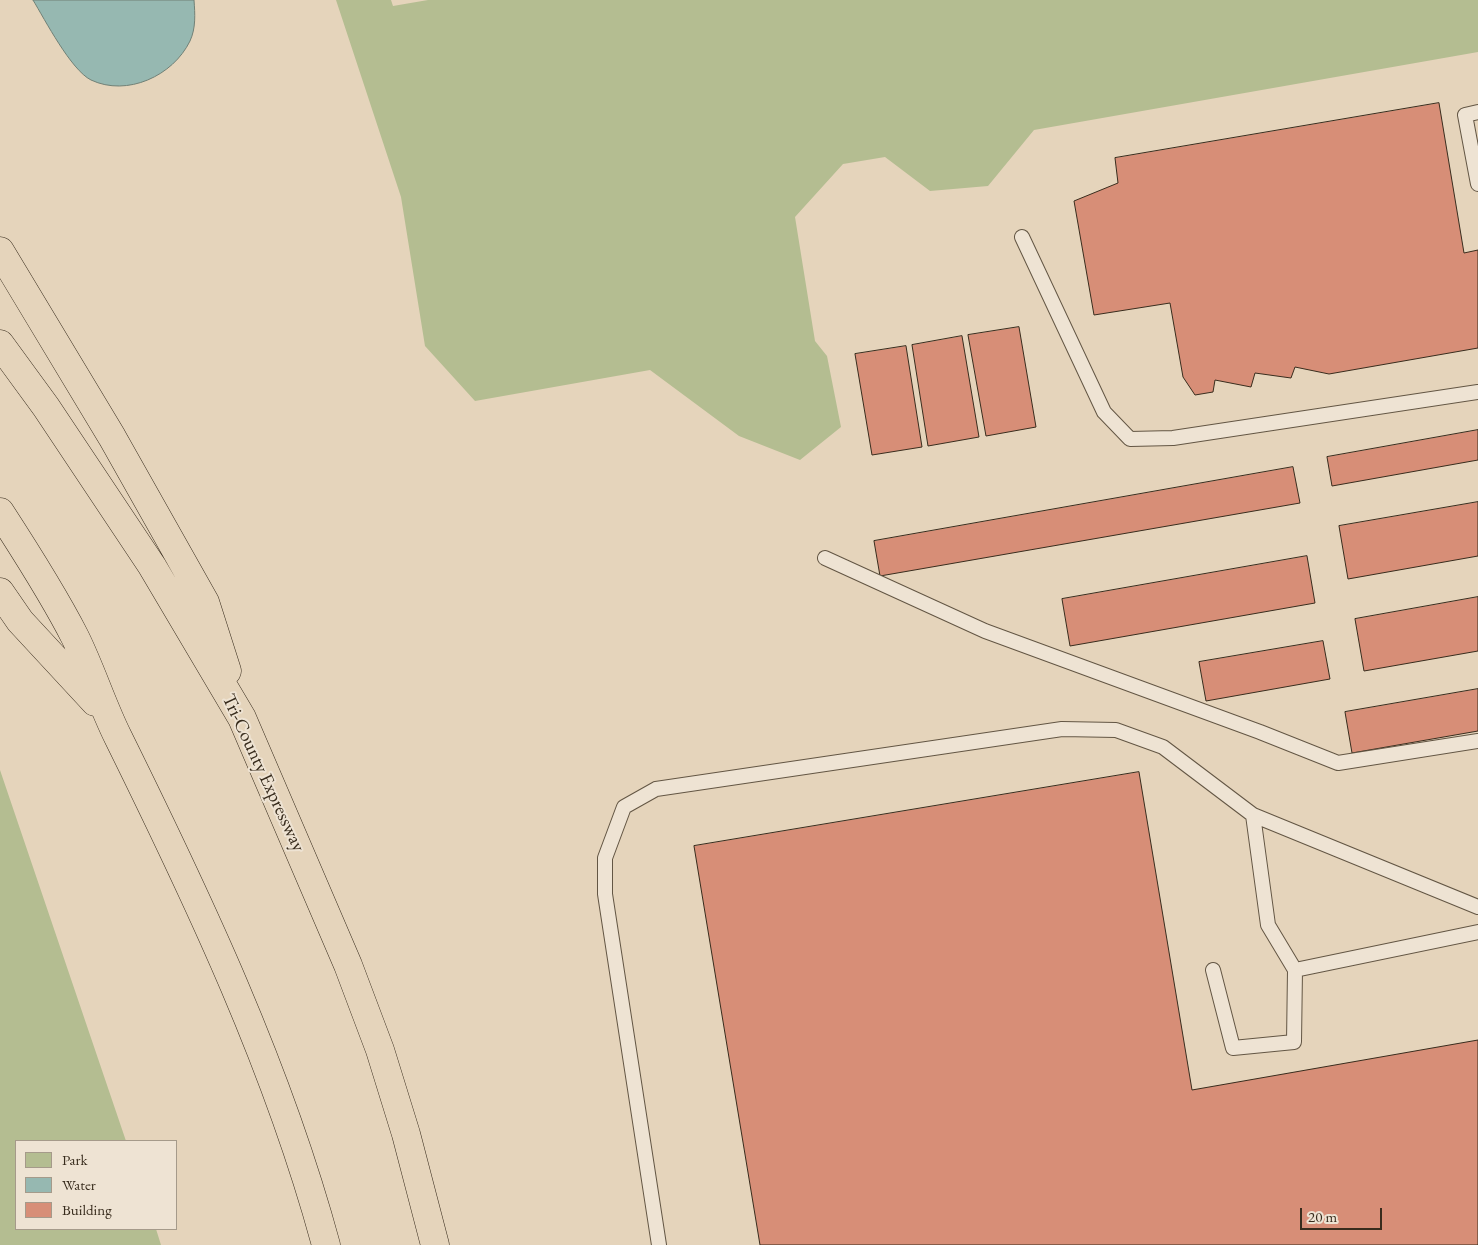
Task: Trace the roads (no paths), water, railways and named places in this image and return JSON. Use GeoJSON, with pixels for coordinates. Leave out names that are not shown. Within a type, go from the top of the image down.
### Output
{"type":"FeatureCollection","features":[{"type":"Feature","properties":{"kind":"highway"},"geometry":{"type":"LineString","coordinates":[[0,251],[112,437],[205,602],[242,718]]}},
{"type":"Feature","properties":{"kind":"highway","name":"Tri-County Expressway"},"geometry":{"type":"LineString","coordinates":[[0,344],[46,407],[152,566],[242,718],[348,965],[380,1050],[406,1134],[435,1245]]}},
{"type":"Feature","properties":{"kind":"highway"},"geometry":{"type":"LineString","coordinates":[[0,512],[75,638],[106,714],[173,848],[220,950],[297,1150],[326,1245]]}},
{"type":"Feature","properties":{"kind":"highway"},"geometry":{"type":"LineString","coordinates":[[0,592],[20,621],[106,714]]}},
{"type":"Feature","properties":{"kind":"lane"},"geometry":{"type":"LineString","coordinates":[[1478,112],[1465,115],[1478,184]]}},
{"type":"Feature","properties":{"kind":"lane"},"geometry":{"type":"LineString","coordinates":[[1022,237],[1104,412],[1130,439],[1174,438],[1478,392]]}},
{"type":"Feature","properties":{"kind":"lane"},"geometry":{"type":"LineString","coordinates":[[824,558],[985,631],[1260,732],[1338,763],[1478,741]]}},
{"type":"Feature","properties":{"kind":"lane"},"geometry":{"type":"LineString","coordinates":[[659,1245],[605,894],[605,858],[624,807],[656,789],[1062,729],[1116,730],[1163,747],[1253,815],[1478,906]]}},
{"type":"Feature","properties":{"kind":"lane"},"geometry":{"type":"LineString","coordinates":[[1213,970],[1234,1048],[1294,1042],[1295,970],[1268,925],[1253,815]]}},
{"type":"Feature","properties":{"kind":"lane"},"geometry":{"type":"LineString","coordinates":[[1295,970],[1478,932]]}},
{"type":"Feature","properties":{"kind":"water"},"geometry":{"type":"Polygon","coordinates":[[[33,0],[194,0],[194,26],[190,41],[182,53],[161,73],[148,80],[134,84],[105,85],[83,75],[75,66],[59,44],[33,0]]]}}]}
